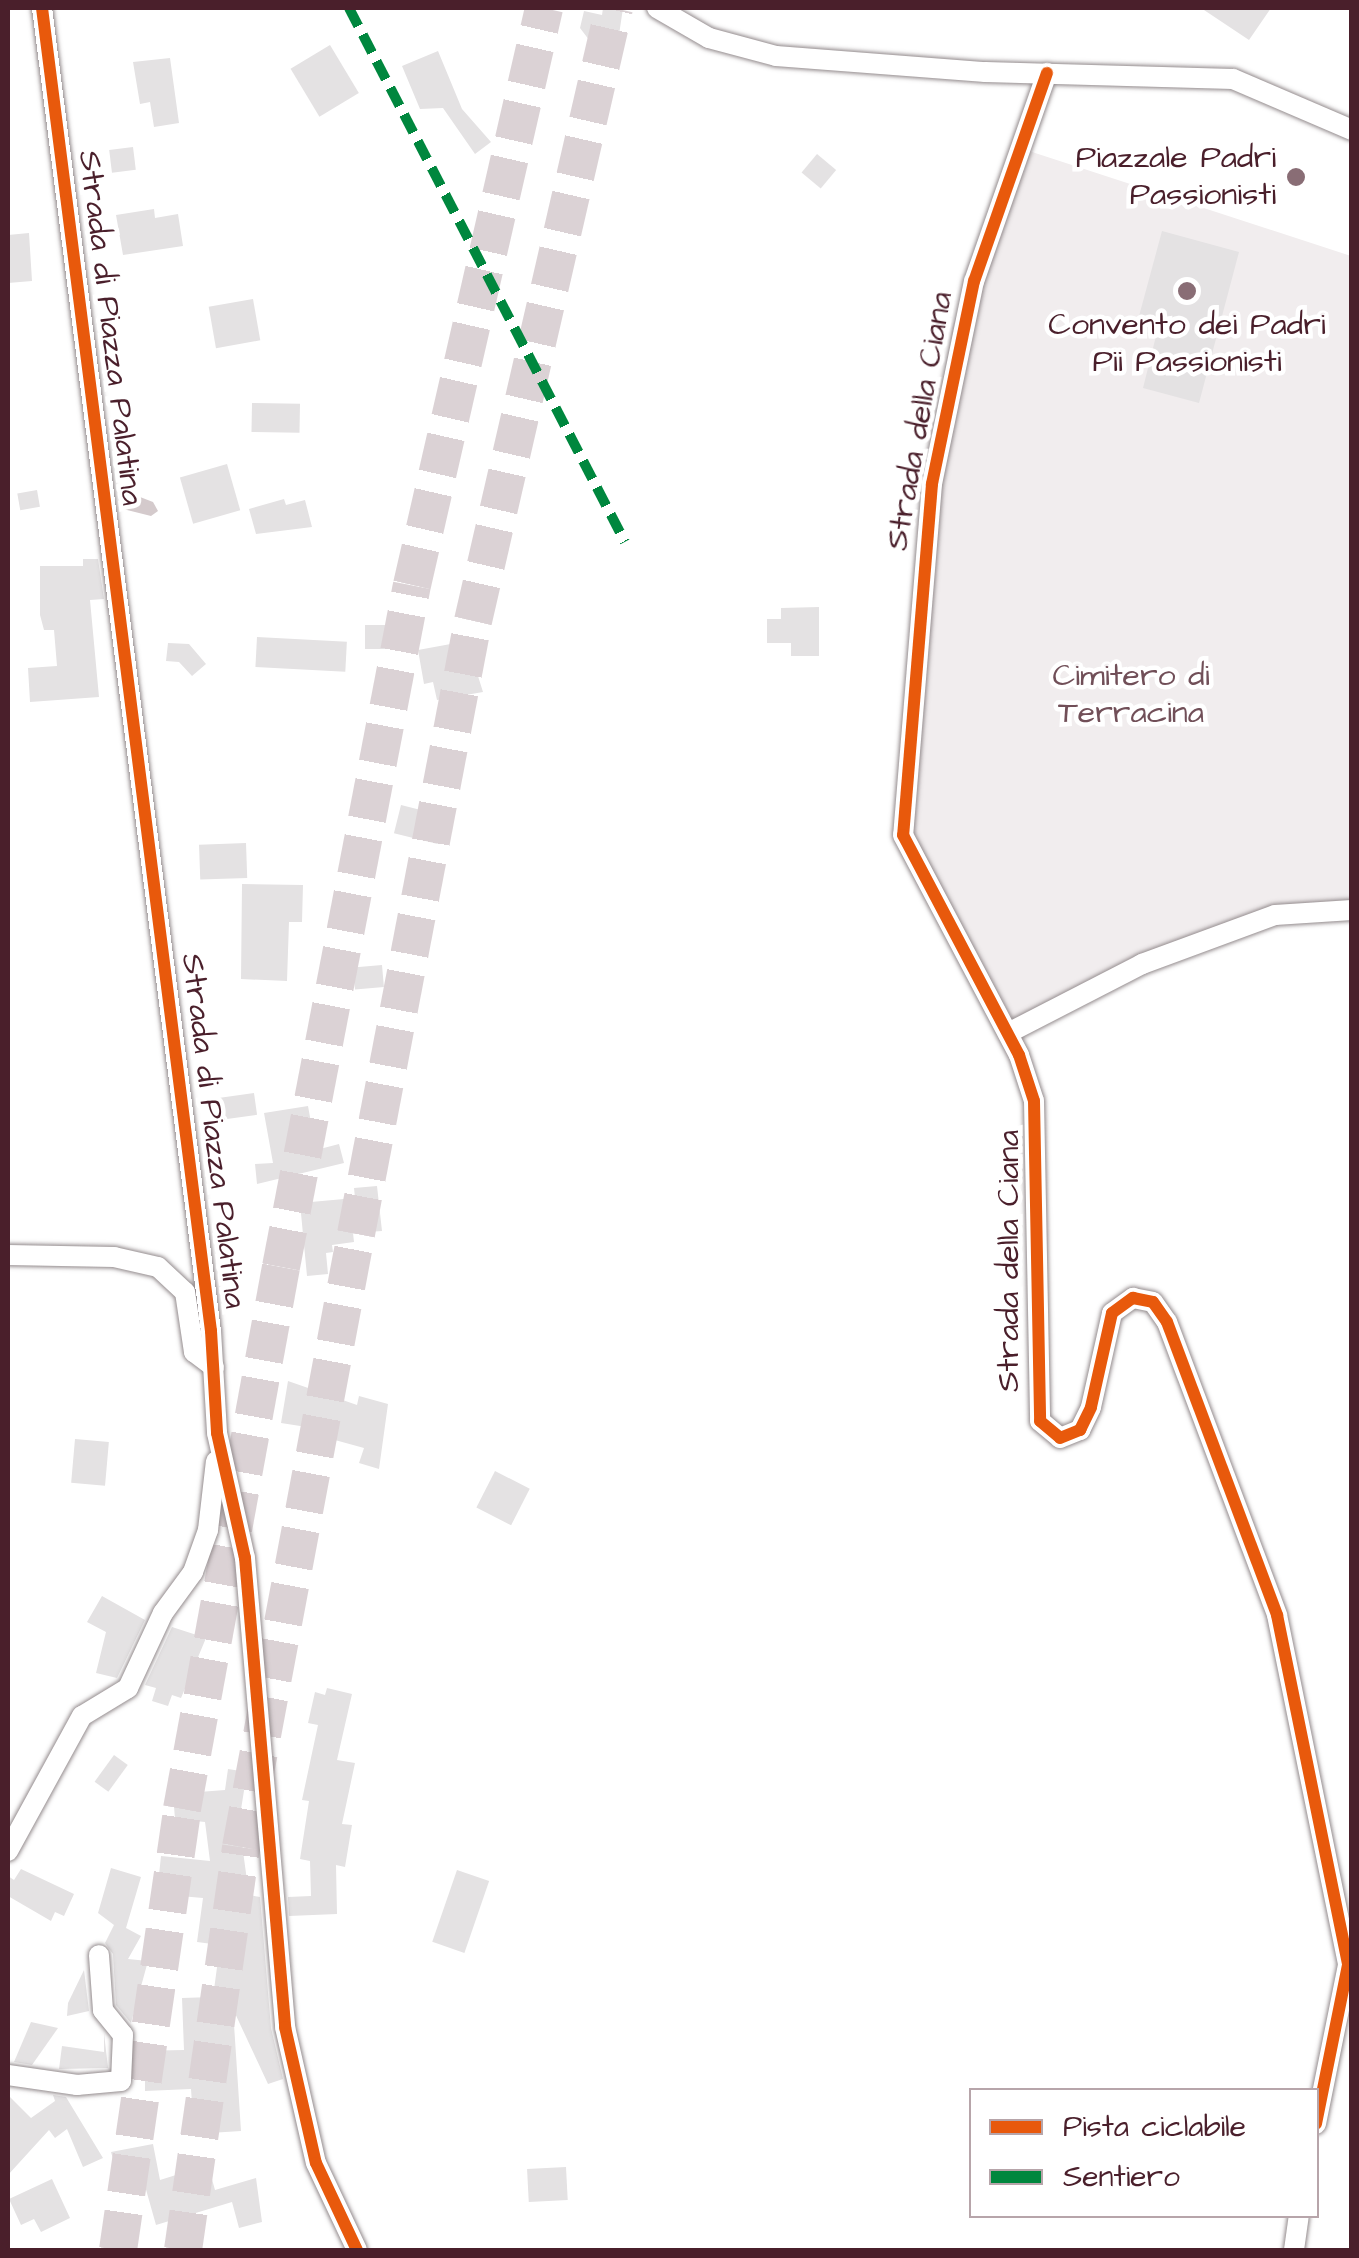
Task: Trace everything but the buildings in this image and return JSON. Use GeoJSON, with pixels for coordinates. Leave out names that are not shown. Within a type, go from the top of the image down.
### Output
{"type":"FeatureCollection","features":[{"type":"Feature","properties":{"kind":"street","name":"Strada di Piazza Palatina"},"geometry":{"type":"LineString","coordinates":[[42,8],[214,1367],[218,1444],[245,1558],[292,2072],[316,2163],[358,2250]]}},
{"type":"Feature","properties":{"kind":"street"},"geometry":{"type":"LineString","coordinates":[[657,8],[709,38],[760,54],[1047,73],[1233,79],[1352,130]]}},
{"type":"Feature","properties":{"kind":"street","name":"Strada della Ciana"},"geometry":{"type":"LineString","coordinates":[[1047,73],[974,281],[932,484],[902,802],[912,860],[1008,1033],[1036,1116],[1040,1421],[1060,1438],[1080,1430],[1092,1407],[1112,1312],[1133,1298],[1153,1302],[1168,1322],[1284,1638],[1348,1964],[1319,2109]]}},
{"type":"Feature","properties":{"kind":"street"},"geometry":{"type":"LineString","coordinates":[[1008,1033],[1142,964],[1275,916],[1352,910]]}},
{"type":"Feature","properties":{"kind":"street"},"geometry":{"type":"LineString","coordinates":[[8,1255],[114,1257],[158,1267],[180,1284],[194,1352],[214,1367]]}},
{"type":"Feature","properties":{"kind":"street"},"geometry":{"type":"LineString","coordinates":[[8,1851],[82,1716],[128,1688],[163,1612],[193,1572],[208,1530],[218,1444]]}},
{"type":"Feature","properties":{"kind":"street"},"geometry":{"type":"LineString","coordinates":[[8,2075],[77,2086],[121,2080],[124,2035],[103,2010],[99,1955]]}},
{"type":"Feature","properties":{"kind":"street"},"geometry":{"type":"LineString","coordinates":[[1294,2250],[1299,2218]]}},
{"type":"Feature","properties":{"kind":"shaded area","name":"Cimitero di Terracina"},"geometry":{"type":"Polygon","coordinates":[[[1014,146],[1351,256],[1351,904],[1274,905],[1013,1019],[904,837],[918,523],[952,328],[1014,146]]]}},
{"type":"Feature","properties":{"kind":"shaded area"},"geometry":{"type":"Polygon","coordinates":[[[140,497],[153,502],[158,511],[151,516],[123,509],[123,498],[140,497]]]}},
{"type":"Feature","properties":{"kind":"tunnel"},"geometry":{"type":"LineString","coordinates":[[118,2250],[182,1809],[281,1267],[412,585],[544,8]]}},
{"type":"Feature","properties":{"kind":"tunnel"},"geometry":{"type":"LineString","coordinates":[[183,2250],[241,1847],[473,621],[614,8]]}},
{"type":"Feature","properties":{"kind":"marked path"},"geometry":{"type":"LineString","coordinates":[[349,8],[625,542]]}},
{"type":"Feature","properties":{"kind":"cycle path"},"geometry":{"type":"LineString","coordinates":[[42,8],[211,1331],[217,1433],[245,1558],[285,2027],[316,2163],[357,2250]]}},
{"type":"Feature","properties":{"kind":"cycle path"},"geometry":{"type":"LineString","coordinates":[[1047,73],[974,281],[932,484],[903,835],[1019,1055],[1034,1101],[1040,1421],[1060,1438],[1080,1430],[1091,1407],[1112,1313],[1133,1298],[1153,1302],[1167,1322],[1277,1615],[1348,1965],[1319,2109]]}},
{"type":"Feature","properties":{"kind":"place","name":"Piazzale Padri Passionisti"},"geometry":{"type":"Point","coordinates":[1296,177]}},
{"type":"Feature","properties":{"kind":"place","name":"Convento dei Padri Pii Passionisti"},"geometry":{"type":"Point","coordinates":[1187,291]}}]}
